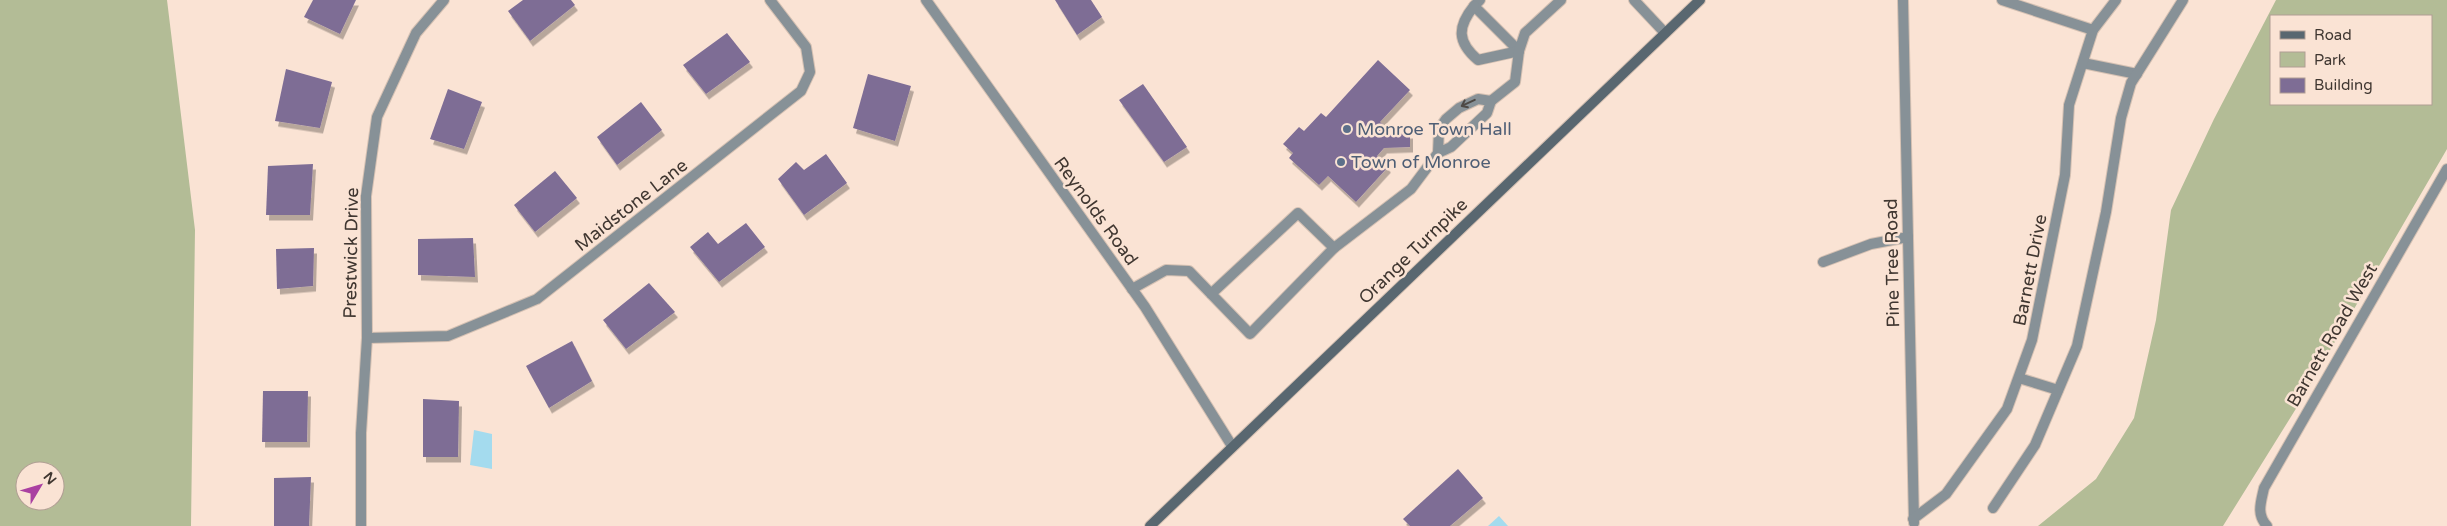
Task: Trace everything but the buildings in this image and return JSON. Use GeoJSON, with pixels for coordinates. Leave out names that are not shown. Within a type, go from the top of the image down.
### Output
{"type":"FeatureCollection","features":[{"type":"Feature","properties":{"kind":"main road","name":"Orange Turnpike"},"geometry":{"type":"LineString","coordinates":[[1150,526],[1700,0]]}},
{"type":"Feature","properties":{"kind":"street","name":"Prestwick Drive"},"geometry":{"type":"LineString","coordinates":[[361,526],[361,433],[367,338],[366,196],[377,118],[416,33],[444,0]]}},
{"type":"Feature","properties":{"kind":"street","name":"Maidstone Lane"},"geometry":{"type":"LineString","coordinates":[[367,338],[448,336],[494,319],[538,299],[801,91],[810,72],[806,48],[770,0]]}},
{"type":"Feature","properties":{"kind":"street","name":"Reynolds Road"},"geometry":{"type":"LineString","coordinates":[[926,0],[1132,289],[1232,446]]}},
{"type":"Feature","properties":{"kind":"street"},"geometry":{"type":"LineString","coordinates":[[1132,289],[1166,270],[1189,271],[1250,334],[1334,248],[1411,189],[1438,153],[1451,147],[1487,113],[1491,101],[1515,82],[1519,51],[1525,34],[1562,0]]}},
{"type":"Feature","properties":{"kind":"street"},"geometry":{"type":"LineString","coordinates":[[1634,0],[1665,33]]}},
{"type":"Feature","properties":{"kind":"street","name":"Pine Tree Road"},"geometry":{"type":"LineString","coordinates":[[1903,0],[1914,523]]}},
{"type":"Feature","properties":{"kind":"street"},"geometry":{"type":"LineString","coordinates":[[2002,0],[2093,30]]}},
{"type":"Feature","properties":{"kind":"street","name":"Barnett Drive"},"geometry":{"type":"LineString","coordinates":[[1914,523],[1946,494],[2007,409],[2019,378],[2032,340],[2065,175],[2069,105],[2093,30],[2116,0]]}},
{"type":"Feature","properties":{"kind":"street"},"geometry":{"type":"LineString","coordinates":[[1993,508],[2035,445],[2077,346],[2104,221],[2121,118],[2132,82],[2183,0]]}},
{"type":"Feature","properties":{"kind":"street"},"geometry":{"type":"LineString","coordinates":[[1477,3],[1519,51],[1478,60],[1470,54],[1462,38],[1460,28],[1466,16],[1477,3]]}},
{"type":"Feature","properties":{"kind":"street"},"geometry":{"type":"LineString","coordinates":[[2083,63],[2137,74]]}},
{"type":"Feature","properties":{"kind":"street"},"geometry":{"type":"LineString","coordinates":[[1438,153],[1438,129],[1446,118],[1459,108],[1478,99],[1491,101]]}},
{"type":"Feature","properties":{"kind":"street","name":"Barnett Road West"},"geometry":{"type":"LineString","coordinates":[[2265,524],[2259,510],[2264,488],[2447,169]]}},
{"type":"Feature","properties":{"kind":"street"},"geometry":{"type":"LineString","coordinates":[[1211,294],[1298,213],[1334,248]]}},
{"type":"Feature","properties":{"kind":"street"},"geometry":{"type":"LineString","coordinates":[[1823,262],[1871,244],[1908,237]]}},
{"type":"Feature","properties":{"kind":"street"},"geometry":{"type":"LineString","coordinates":[[2019,378],[2058,390]]}},
{"type":"Feature","properties":{"kind":"green space"},"geometry":{"type":"Polygon","coordinates":[[[0,0],[167,0],[195,230],[191,526],[0,526],[0,0]]]}},
{"type":"Feature","properties":{"kind":"green space"},"geometry":{"type":"Polygon","coordinates":[[[2276,0],[2447,0],[2447,149],[2297,407],[2223,526],[2038,526],[2096,479],[2134,418],[2156,320],[2171,210],[2214,119],[2276,0]]]}},
{"type":"Feature","properties":{"kind":"water"},"geometry":{"type":"Polygon","coordinates":[[[474,430],[492,434],[492,469],[470,465],[474,430]]]}},
{"type":"Feature","properties":{"kind":"water"},"geometry":{"type":"Polygon","coordinates":[[[1499,516],[1508,526],[1488,526],[1499,516]]]}},
{"type":"Feature","properties":{"kind":"place","name":"Monroe Town Hall"},"geometry":{"type":"Point","coordinates":[1347,129]}},
{"type":"Feature","properties":{"kind":"place","name":"Town of Monroe"},"geometry":{"type":"Point","coordinates":[1341,162]}}]}
